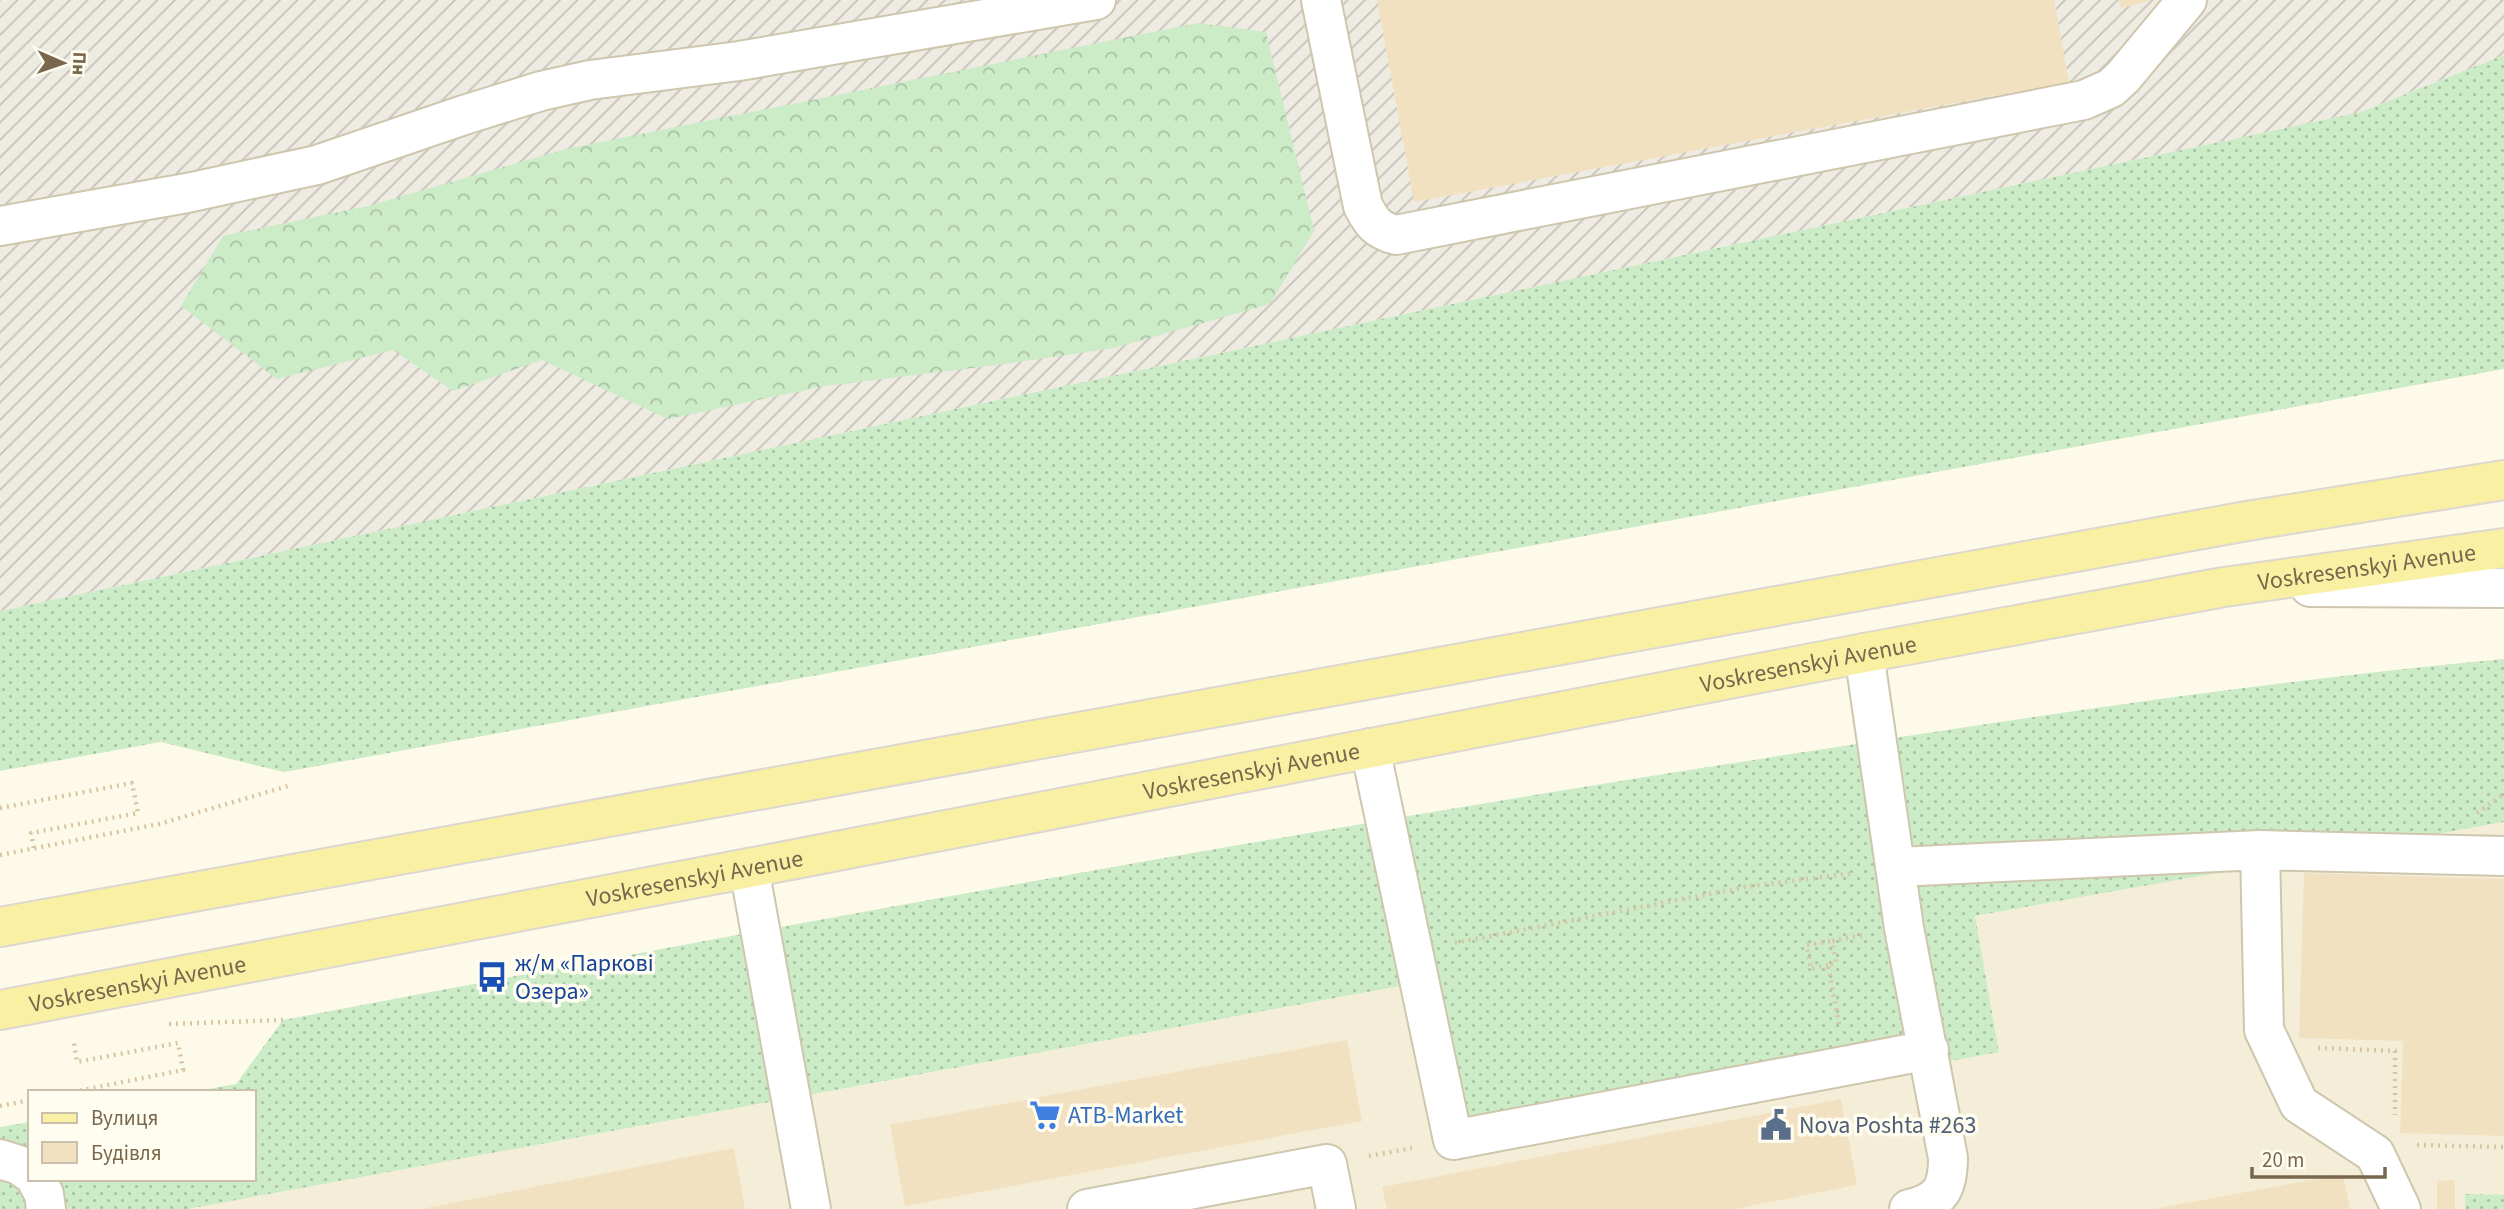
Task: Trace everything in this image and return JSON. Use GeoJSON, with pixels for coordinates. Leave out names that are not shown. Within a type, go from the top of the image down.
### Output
{"type":"FeatureCollection","features":[{"type":"Feature","properties":{"kind":"main road"},"geometry":{"type":"LineString","coordinates":[[0,927],[2233,523],[2504,480]]}},
{"type":"Feature","properties":{"kind":"main road","name":"Voskresenskyi Avenue"},"geometry":{"type":"LineString","coordinates":[[0,1010],[749,869],[1864,653],[2224,587],[2504,548]]}},
{"type":"Feature","properties":{"kind":"street"},"geometry":{"type":"LineString","coordinates":[[0,226],[187,193],[317,165],[541,91],[590,80],[738,61],[1096,0]]}},
{"type":"Feature","properties":{"kind":"street"},"geometry":{"type":"LineString","coordinates":[[1321,0],[1363,206],[1373,224],[1382,232],[1396,235],[2084,100],[2111,88],[2123,78],[2187,0]]}},
{"type":"Feature","properties":{"kind":"street"},"geometry":{"type":"LineString","coordinates":[[2224,587],[2504,588]]}},
{"type":"Feature","properties":{"kind":"street"},"geometry":{"type":"LineString","coordinates":[[1864,653],[1904,928],[1948,1158],[1948,1179],[1939,1196],[1909,1209]]}},
{"type":"Feature","properties":{"kind":"street"},"geometry":{"type":"LineString","coordinates":[[1370,748],[1452,1140],[1929,1051]]}},
{"type":"Feature","properties":{"kind":"street"},"geometry":{"type":"LineString","coordinates":[[1897,867],[2260,850],[2504,856]]}},
{"type":"Feature","properties":{"kind":"street"},"geometry":{"type":"LineString","coordinates":[[2260,850],[2264,1030],[2299,1104],[2375,1154],[2401,1209]]}},
{"type":"Feature","properties":{"kind":"street"},"geometry":{"type":"LineString","coordinates":[[749,869],[811,1209]]}},
{"type":"Feature","properties":{"kind":"street"},"geometry":{"type":"LineString","coordinates":[[0,1159],[19,1165],[28,1172]]}},
{"type":"Feature","properties":{"kind":"street"},"geometry":{"type":"LineString","coordinates":[[1087,1209],[1327,1164],[1336,1209]]}},
{"type":"Feature","properties":{"kind":"street"},"geometry":{"type":"LineString","coordinates":[[37,1181],[44,1194],[46,1209]]}},
{"type":"Feature","properties":{"kind":"path"},"geometry":{"type":"LineString","coordinates":[[0,808],[132,783],[138,813],[32,833],[34,849]]}},
{"type":"Feature","properties":{"kind":"path"},"geometry":{"type":"LineString","coordinates":[[0,855],[159,824],[288,786]]}},
{"type":"Feature","properties":{"kind":"path"},"geometry":{"type":"LineString","coordinates":[[1413,951],[1745,887],[1897,867]]}},
{"type":"Feature","properties":{"kind":"path"},"geometry":{"type":"LineString","coordinates":[[1832,941],[1836,963],[1811,969],[1807,945],[1904,928]]}},
{"type":"Feature","properties":{"kind":"path"},"geometry":{"type":"LineString","coordinates":[[1828,965],[1846,1066]]}},
{"type":"Feature","properties":{"kind":"path"},"geometry":{"type":"LineString","coordinates":[[169,1024],[283,1020]]}},
{"type":"Feature","properties":{"kind":"path"},"geometry":{"type":"LineString","coordinates":[[74,1042],[77,1062],[178,1042],[183,1070],[83,1090]]}},
{"type":"Feature","properties":{"kind":"path"},"geometry":{"type":"LineString","coordinates":[[2317,1048],[2395,1051],[2395,1117]]}},
{"type":"Feature","properties":{"kind":"path"},"geometry":{"type":"LineString","coordinates":[[0,1106],[28,1100]]}},
{"type":"Feature","properties":{"kind":"path"},"geometry":{"type":"LineString","coordinates":[[1327,1164],[1452,1140]]}},
{"type":"Feature","properties":{"kind":"path"},"geometry":{"type":"LineString","coordinates":[[2408,1144],[2504,1147]]}},
{"type":"Feature","properties":{"kind":"shaded area"},"geometry":{"type":"Polygon","coordinates":[[[0,0],[2504,0],[2504,55],[2361,112],[0,611],[0,0]]]}},
{"type":"Feature","properties":{"kind":"shaded area"},"geometry":{"type":"Polygon","coordinates":[[[2504,822],[2504,1209],[188,1209],[1434,980],[1999,1051],[1975,916],[2504,822]]]}},
{"type":"Feature","properties":{"kind":"green space"},"geometry":{"type":"Polygon","coordinates":[[[1198,23],[1266,32],[1314,231],[1270,304],[1114,348],[825,386],[668,419],[542,360],[453,391],[393,350],[277,379],[181,306],[223,236],[368,206],[566,149],[1198,23]]]}},
{"type":"Feature","properties":{"kind":"green space"},"geometry":{"type":"Polygon","coordinates":[[[2504,55],[2504,369],[284,772],[161,742],[0,771],[0,611],[2361,112],[2504,55]]]}},
{"type":"Feature","properties":{"kind":"green space"},"geometry":{"type":"Polygon","coordinates":[[[2504,659],[2504,822],[1975,916],[1999,1052],[1466,1150],[1433,980],[188,1209],[0,1209],[0,1127],[28,1122],[28,1181],[256,1181],[256,1090],[203,1090],[236,1084],[283,1020],[972,892],[1318,831],[1978,725],[2188,695],[2504,659]]]}},
{"type":"Feature","properties":{"kind":"green space"},"geometry":{"type":"Polygon","coordinates":[[[2465,1194],[2504,1195],[2504,1209],[2465,1209],[2465,1194]]]}},
{"type":"Feature","properties":{"kind":"building"},"geometry":{"type":"Polygon","coordinates":[[[1377,0],[2054,0],[2069,82],[1414,202],[1377,0]]]}},
{"type":"Feature","properties":{"kind":"building"},"geometry":{"type":"Polygon","coordinates":[[[2119,0],[2149,0],[2149,1],[2121,8],[2119,0]]]}},
{"type":"Feature","properties":{"kind":"building"},"geometry":{"type":"Polygon","coordinates":[[[2304,873],[2504,879],[2504,1136],[2400,1133],[2403,1041],[2299,1038],[2304,873]]]}},
{"type":"Feature","properties":{"kind":"building"},"geometry":{"type":"Polygon","coordinates":[[[1347,1040],[1362,1121],[905,1206],[890,1125],[1347,1040]]]}},
{"type":"Feature","properties":{"kind":"building"},"geometry":{"type":"Polygon","coordinates":[[[1841,1099],[1857,1185],[1734,1209],[1387,1209],[1382,1187],[1841,1099]]]}},
{"type":"Feature","properties":{"kind":"building"},"geometry":{"type":"Polygon","coordinates":[[[734,1148],[745,1209],[426,1209],[426,1208],[734,1148]]]}},
{"type":"Feature","properties":{"kind":"building"},"geometry":{"type":"Polygon","coordinates":[[[2343,1174],[2350,1209],[2159,1209],[2159,1208],[2343,1174]]]}},
{"type":"Feature","properties":{"kind":"building"},"geometry":{"type":"Polygon","coordinates":[[[2455,1180],[2455,1209],[2437,1209],[2437,1181],[2455,1180]]]}},
{"type":"Feature","properties":{"kind":"place","name":"ж/м «Паркові Озера»"},"geometry":{"type":"Point","coordinates":[492,977]}},
{"type":"Feature","properties":{"kind":"place","name":"ATB-Market"},"geometry":{"type":"Point","coordinates":[1045,1115]}},
{"type":"Feature","properties":{"kind":"place","name":"Nova Poshta #263"},"geometry":{"type":"Point","coordinates":[1776,1125]}}]}
